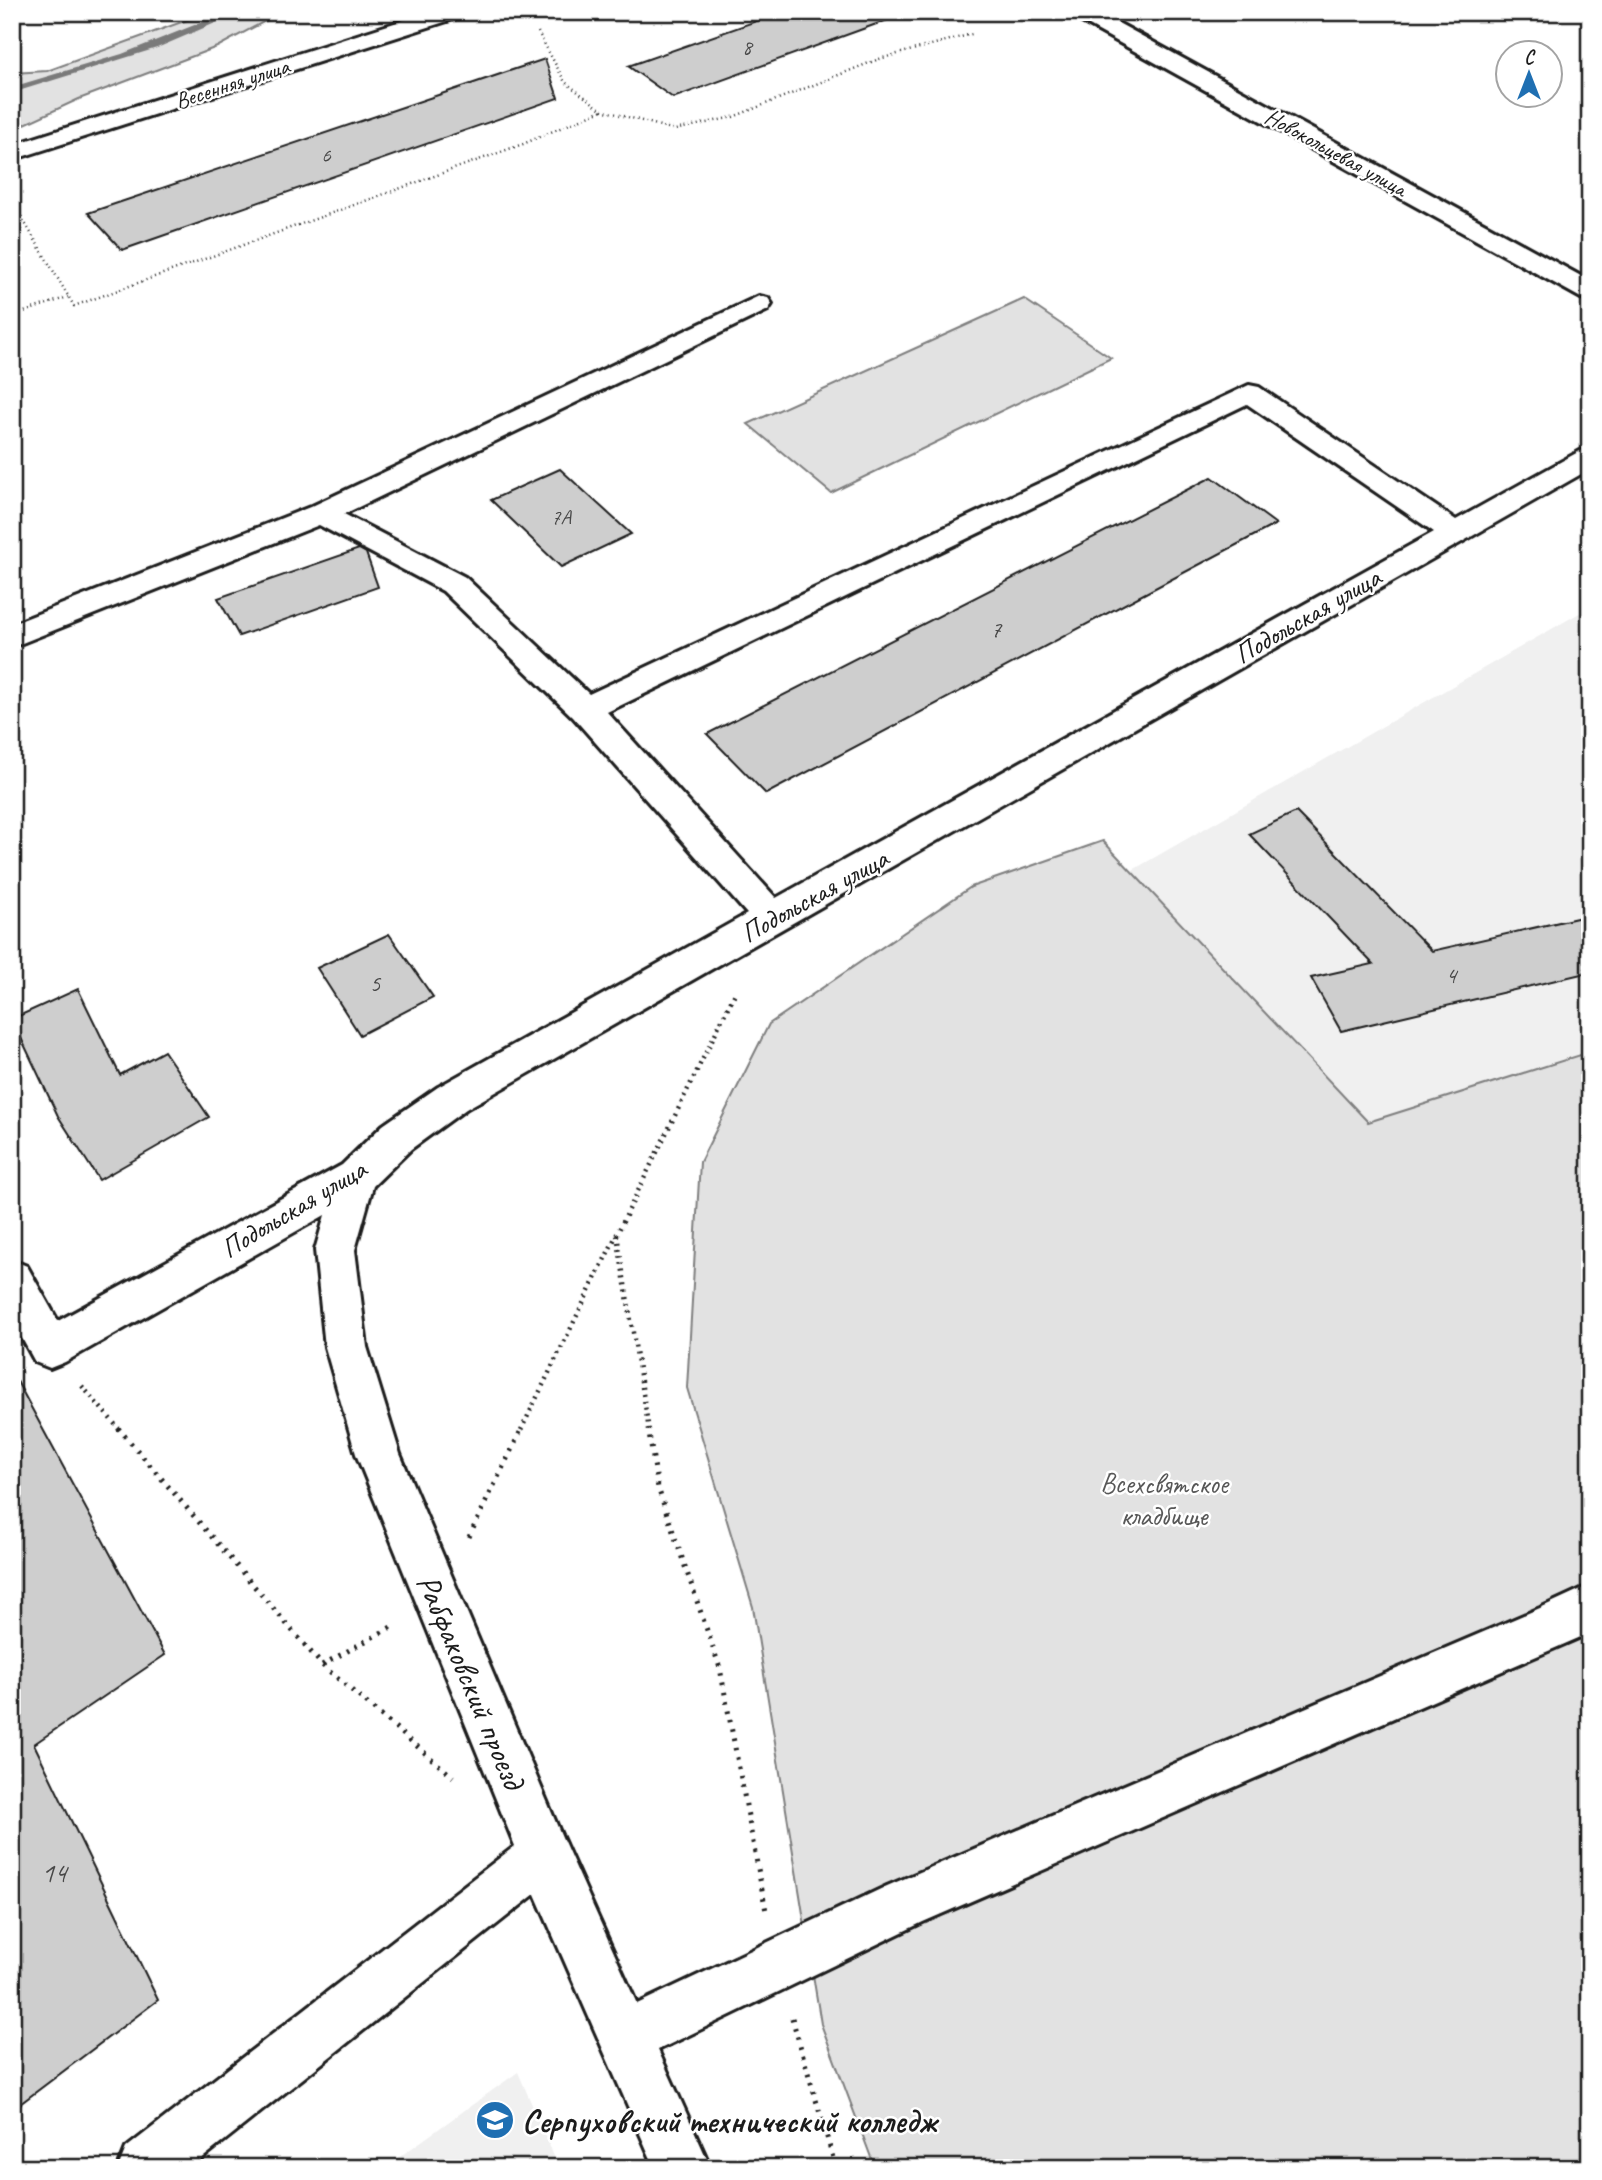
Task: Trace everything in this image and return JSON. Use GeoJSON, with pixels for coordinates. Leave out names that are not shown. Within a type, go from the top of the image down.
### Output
{"type":"FeatureCollection","features":[{"type":"Feature","properties":{"kind":"street","name":"Весенняя улица"},"geometry":{"type":"LineString","coordinates":[[12,153],[452,12]]}},
{"type":"Feature","properties":{"kind":"street","name":"Новокольцевая улица"},"geometry":{"type":"LineString","coordinates":[[1081,12],[1590,292]]}},
{"type":"Feature","properties":{"kind":"street"},"geometry":{"type":"LineString","coordinates":[[12,636],[320,514],[759,304]]}},
{"type":"Feature","properties":{"kind":"street"},"geometry":{"type":"LineString","coordinates":[[585,709],[1249,393],[1454,533]]}},
{"type":"Feature","properties":{"kind":"street","name":"Подольская улица"},"geometry":{"type":"LineString","coordinates":[[50,1348],[356,1177],[397,1137],[452,1098],[1590,457]]}},
{"type":"Feature","properties":{"kind":"street"},"geometry":{"type":"LineString","coordinates":[[320,514],[454,584],[585,709],[772,918]]}},
{"type":"Feature","properties":{"kind":"street","name":"Рабфаковский проезд"},"geometry":{"type":"LineString","coordinates":[[356,1177],[335,1250],[346,1347],[378,1454],[544,1855],[683,2168]]}},
{"type":"Feature","properties":{"kind":"street"},"geometry":{"type":"LineString","coordinates":[[12,1279],[50,1348]]}},
{"type":"Feature","properties":{"kind":"street"},"geometry":{"type":"LineString","coordinates":[[625,2038],[905,1904],[1545,1631],[1590,1608]]}},
{"type":"Feature","properties":{"kind":"street"},"geometry":{"type":"LineString","coordinates":[[146,2168],[544,1855]]}},
{"type":"Feature","properties":{"kind":"path"},"geometry":{"type":"LineString","coordinates":[[538,32],[565,82],[603,110],[675,130],[733,117],[880,59],[972,34]]}},
{"type":"Feature","properties":{"kind":"path"},"geometry":{"type":"LineString","coordinates":[[12,201],[74,306],[523,144],[603,110]]}},
{"type":"Feature","properties":{"kind":"path"},"geometry":{"type":"LineString","coordinates":[[12,316],[68,297]]}},
{"type":"Feature","properties":{"kind":"path"},"geometry":{"type":"LineString","coordinates":[[322,1665],[438,1601],[772,918]]}},
{"type":"Feature","properties":{"kind":"path"},"geometry":{"type":"LineString","coordinates":[[617,1235],[658,1488],[720,1668],[776,1965],[836,2168]]}},
{"type":"Feature","properties":{"kind":"path"},"geometry":{"type":"LineString","coordinates":[[50,1348],[322,1665],[459,1783]]}},
{"type":"Feature","properties":{"kind":"shaded area"},"geometry":{"type":"Polygon","coordinates":[[[1590,607],[1590,1052],[1368,1122],[1131,871],[1590,607]]]}},
{"type":"Feature","properties":{"kind":"shaded area","name":"Серпуховский технический колледж"},"geometry":{"type":"Polygon","coordinates":[[[518,2072],[559,2168],[384,2168],[518,2072]]]}},
{"type":"Feature","properties":{"kind":"green space"},"geometry":{"type":"Polygon","coordinates":[[[209,12],[282,12],[217,47],[79,99],[12,130],[12,73],[47,71],[209,12]]]}},
{"type":"Feature","properties":{"kind":"green space"},"geometry":{"type":"Polygon","coordinates":[[[1024,299],[1111,358],[831,493],[748,424],[1024,299]]]}},
{"type":"Feature","properties":{"kind":"green space","name":"Всехсвятское кладбище"},"geometry":{"type":"Polygon","coordinates":[[[1103,841],[1368,1122],[1590,1052],[1590,2168],[875,2168],[821,2024],[753,1607],[687,1388],[700,1162],[769,1024],[971,887],[1103,841]]]}},
{"type":"Feature","properties":{"kind":"building"},"geometry":{"type":"Polygon","coordinates":[[[782,12],[892,12],[893,18],[673,98],[628,66],[782,12]]]}},
{"type":"Feature","properties":{"kind":"building"},"geometry":{"type":"Polygon","coordinates":[[[545,59],[558,98],[122,250],[88,213],[545,59]]]}},
{"type":"Feature","properties":{"kind":"building"},"geometry":{"type":"Polygon","coordinates":[[[560,469],[631,534],[561,567],[491,500],[560,469]]]}},
{"type":"Feature","properties":{"kind":"building"},"geometry":{"type":"Polygon","coordinates":[[[1212,477],[1276,524],[766,794],[707,734],[1212,477]]]}},
{"type":"Feature","properties":{"kind":"building"},"geometry":{"type":"Polygon","coordinates":[[[359,549],[366,553],[378,587],[239,636],[218,598],[359,549]]]}},
{"type":"Feature","properties":{"kind":"building"},"geometry":{"type":"Polygon","coordinates":[[[1296,812],[1432,951],[1590,915],[1590,972],[1341,1031],[1311,978],[1373,964],[1249,834],[1296,812]]]}},
{"type":"Feature","properties":{"kind":"building"},"geometry":{"type":"Polygon","coordinates":[[[389,934],[433,997],[360,1035],[317,968],[389,934]]]}},
{"type":"Feature","properties":{"kind":"building"},"geometry":{"type":"Polygon","coordinates":[[[78,989],[120,1075],[164,1051],[209,1117],[99,1180],[58,1116],[12,1019],[78,989]]]}},
{"type":"Feature","properties":{"kind":"building"},"geometry":{"type":"Polygon","coordinates":[[[12,1372],[165,1655],[34,1744],[158,2000],[12,2110],[12,1372]]]}},
{"type":"Feature","properties":{"kind":"waterway"},"geometry":{"type":"LineString","coordinates":[[12,90],[126,56],[236,12]]}},
{"type":"Feature","properties":{"kind":"place","name":"Серпуховский технический колледж"},"geometry":{"type":"Point","coordinates":[495,2120]}}]}
